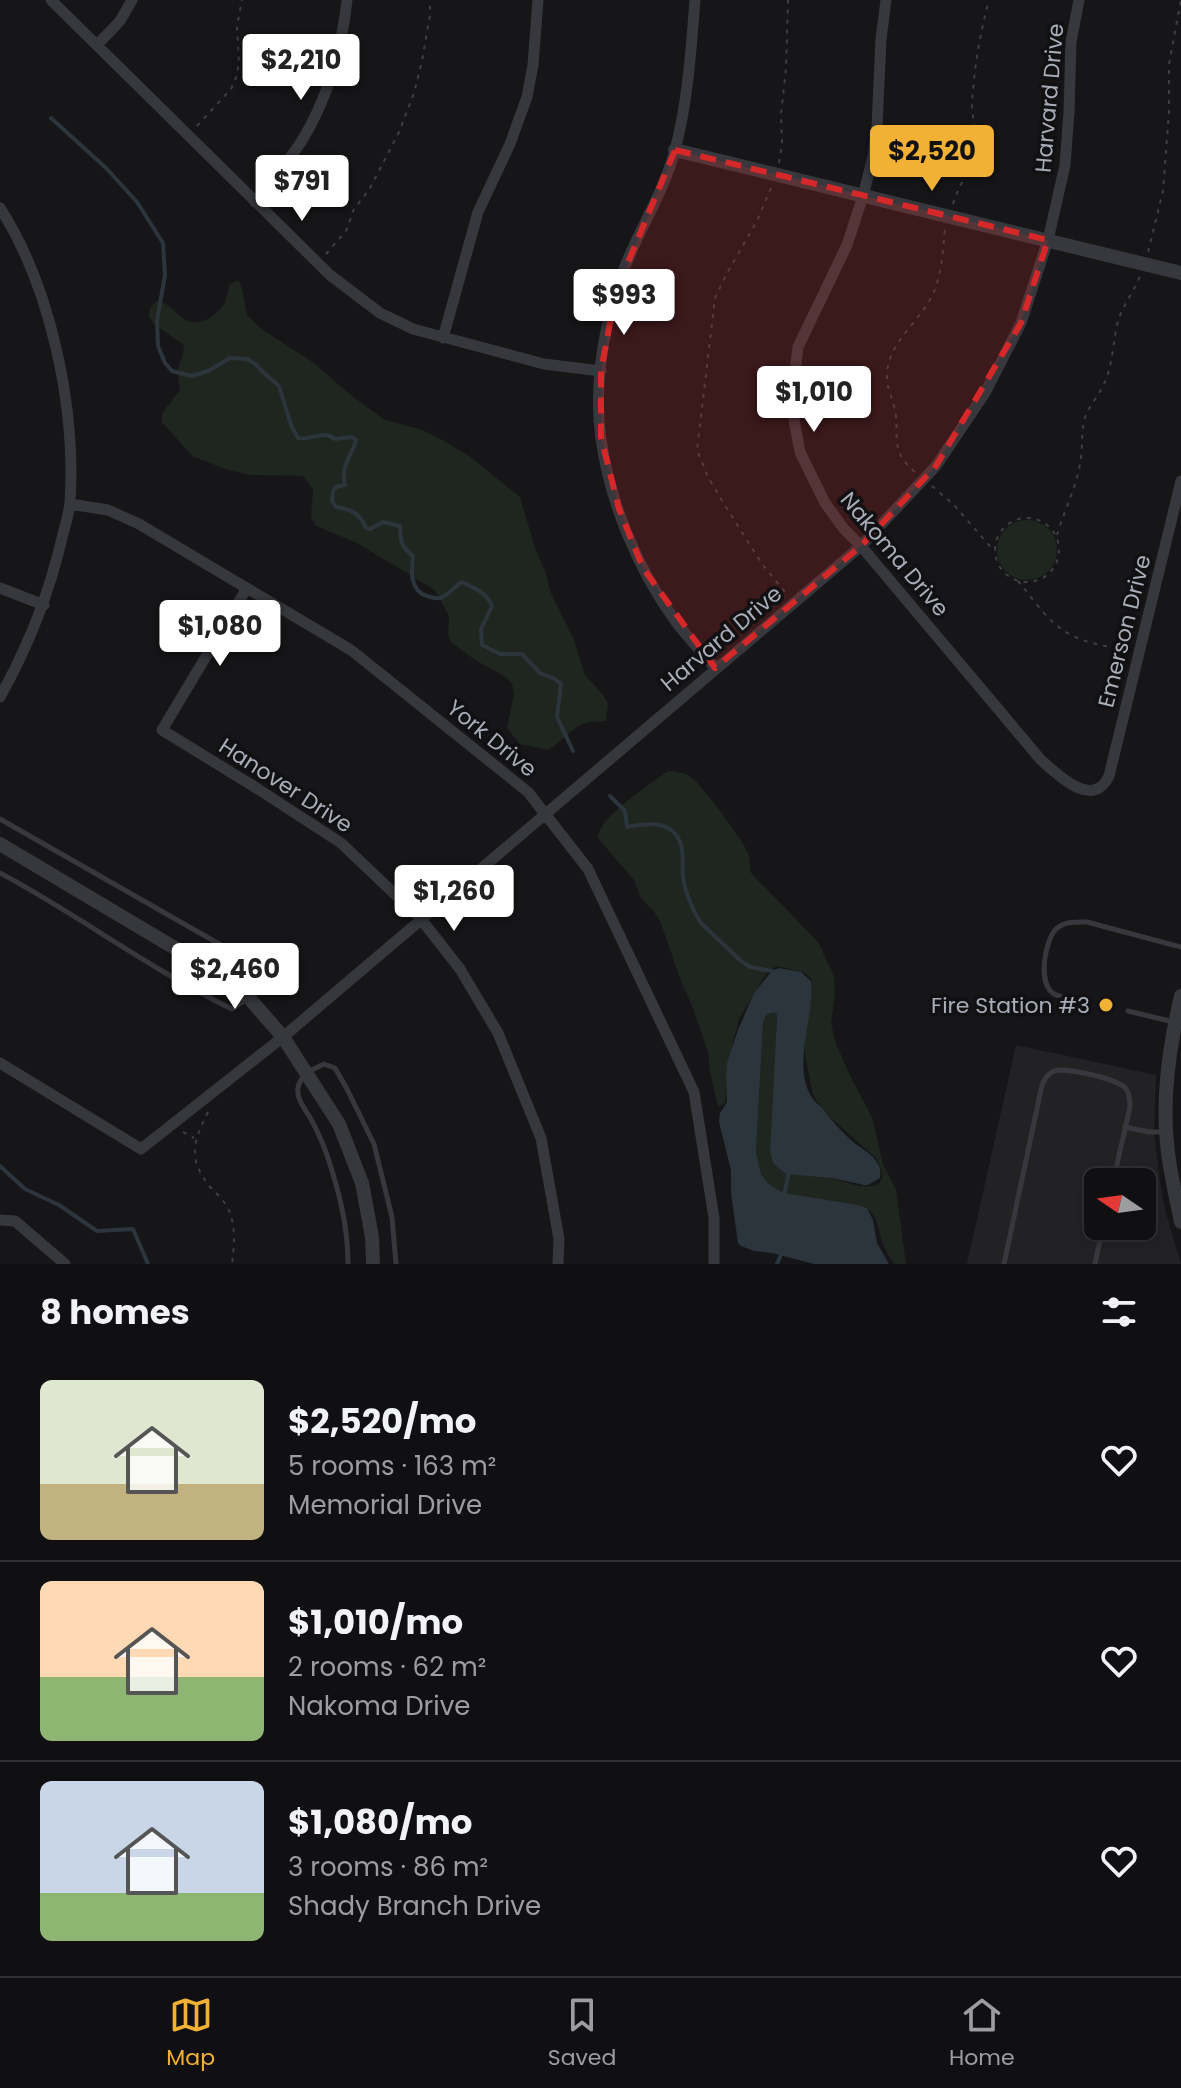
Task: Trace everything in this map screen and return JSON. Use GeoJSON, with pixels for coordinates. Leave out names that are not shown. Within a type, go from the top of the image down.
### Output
{"type":"FeatureCollection","features":[{"type":"Feature","properties":{"kind":"street"},"geometry":{"type":"LineString","coordinates":[[51,0],[330,275],[363,302],[395,321],[443,338],[544,364],[601,371]]}},
{"type":"Feature","properties":{"kind":"street"},"geometry":{"type":"LineString","coordinates":[[97,45],[120,21],[132,0]]}},
{"type":"Feature","properties":{"kind":"street"},"geometry":{"type":"LineString","coordinates":[[255,202],[310,125],[336,55],[347,0]]}},
{"type":"Feature","properties":{"kind":"street"},"geometry":{"type":"LineString","coordinates":[[443,338],[478,212],[510,144],[527,97],[538,0]]}},
{"type":"Feature","properties":{"kind":"street"},"geometry":{"type":"LineString","coordinates":[[695,0],[688,86],[675,150],[657,199],[619,281],[608,326],[599,406],[607,471],[643,568],[676,622],[715,668]]}},
{"type":"Feature","properties":{"kind":"street","name":"Nakoma Drive"},"geometry":{"type":"LineString","coordinates":[[886,0],[876,141],[863,196],[847,245],[798,347],[791,404],[800,452],[825,503],[844,529],[1041,760],[1062,779],[1081,789],[1091,791],[1101,788]]}},
{"type":"Feature","properties":{"kind":"street","name":"Harvard Drive"},"geometry":{"type":"LineString","coordinates":[[0,1063],[141,1149],[283,1037],[861,546],[936,466],[985,393],[1021,323],[1048,240],[1065,165],[1071,42],[1079,0]]}},
{"type":"Feature","properties":{"kind":"street"},"geometry":{"type":"LineString","coordinates":[[675,150],[1181,273]]}},
{"type":"Feature","properties":{"kind":"street"},"geometry":{"type":"LineString","coordinates":[[0,208],[15,232],[49,319],[69,415],[70,504],[44,605],[0,697]]}},
{"type":"Feature","properties":{"kind":"street","name":"Emerson Drive"},"geometry":{"type":"LineString","coordinates":[[1101,788],[1109,776],[1181,481]]}},
{"type":"Feature","properties":{"kind":"street","name":"York Drive"},"geometry":{"type":"LineString","coordinates":[[70,504],[108,510],[139,524],[351,650],[528,792],[588,869],[694,1092],[714,1218],[714,1264]]}},
{"type":"Feature","properties":{"kind":"street"},"geometry":{"type":"LineString","coordinates":[[0,588],[44,605]]}},
{"type":"Feature","properties":{"kind":"street","name":"Hanover Drive"},"geometry":{"type":"LineString","coordinates":[[247,588],[162,730],[341,843],[421,919],[460,969],[498,1033],[541,1138],[559,1239],[558,1264]]}},
{"type":"Feature","properties":{"kind":"street"},"geometry":{"type":"LineString","coordinates":[[0,844],[200,963],[249,998],[283,1037],[339,1124],[362,1183],[372,1237],[373,1264]]}},
{"type":"Feature","properties":{"kind":"street"},"geometry":{"type":"LineString","coordinates":[[1181,996],[1167,1077],[1167,1143],[1181,1222]]}},
{"type":"Feature","properties":{"kind":"street"},"geometry":{"type":"LineString","coordinates":[[0,1220],[15,1221],[65,1264]]}},
{"type":"Feature","properties":{"kind":"lane"},"geometry":{"type":"LineString","coordinates":[[0,819],[221,945],[254,972],[258,985],[249,998],[232,1009],[202,995],[50,900],[0,873]]}},
{"type":"Feature","properties":{"kind":"lane"},"geometry":{"type":"LineString","coordinates":[[1079,1000],[1054,994],[1045,985],[1043,970],[1052,935],[1058,927],[1071,921],[1087,922],[1181,947]]}},
{"type":"Feature","properties":{"kind":"lane"},"geometry":{"type":"LineString","coordinates":[[1128,1011],[1175,1022]]}},
{"type":"Feature","properties":{"kind":"lane"},"geometry":{"type":"LineString","coordinates":[[348,1264],[342,1203],[326,1152],[298,1096],[298,1084],[308,1073],[324,1064],[335,1068],[374,1144],[392,1217],[396,1264]]}},
{"type":"Feature","properties":{"kind":"lane"},"geometry":{"type":"LineString","coordinates":[[1004,1264],[1042,1085],[1047,1075],[1064,1070],[1117,1082],[1125,1087],[1130,1107],[1116,1168]]}},
{"type":"Feature","properties":{"kind":"lane"},"geometry":{"type":"LineString","coordinates":[[1125,1127],[1167,1132]]}},
{"type":"Feature","properties":{"kind":"lane"},"geometry":{"type":"LineString","coordinates":[[1095,1264],[1100,1240]]}},
{"type":"Feature","properties":{"kind":"path"},"geometry":{"type":"LineString","coordinates":[[196,127],[231,89],[236,78],[239,63],[237,26],[242,0]]}},
{"type":"Feature","properties":{"kind":"path"},"geometry":{"type":"LineString","coordinates":[[326,255],[346,231],[354,209],[369,190],[399,132],[422,61],[430,0]]}},
{"type":"Feature","properties":{"kind":"path"},"geometry":{"type":"LineString","coordinates":[[778,164],[782,143],[788,0]]}},
{"type":"Feature","properties":{"kind":"path"},"geometry":{"type":"LineString","coordinates":[[953,205],[974,152],[974,84],[989,0]]}},
{"type":"Feature","properties":{"kind":"path"},"geometry":{"type":"LineString","coordinates":[[1148,253],[1163,191],[1170,56],[1181,0]]}},
{"type":"Feature","properties":{"kind":"path"},"geometry":{"type":"LineString","coordinates":[[772,186],[757,221],[715,298],[697,450],[708,477],[762,564],[794,603]]}},
{"type":"Feature","properties":{"kind":"path"},"geometry":{"type":"LineString","coordinates":[[946,227],[935,288],[929,302],[896,348],[887,372],[900,455],[905,463],[954,505],[994,551],[998,564],[1006,574],[1018,581],[1057,626],[1089,642],[1139,654]]}},
{"type":"Feature","properties":{"kind":"path"},"geometry":{"type":"LineString","coordinates":[[1057,535],[1081,463],[1081,435],[1087,411],[1105,383],[1118,323],[1141,274]]}},
{"type":"Feature","properties":{"kind":"path"},"geometry":{"type":"LineString","coordinates":[[994,551],[1003,528],[1014,520],[1026,517],[1049,525],[1057,535],[1060,547],[1052,572],[1030,583],[1018,581]]}},
{"type":"Feature","properties":{"kind":"path"},"geometry":{"type":"LineString","coordinates":[[209,1111],[195,1139],[195,1159],[202,1177],[230,1211],[234,1227],[232,1264]]}},
{"type":"Feature","properties":{"kind":"path"},"geometry":{"type":"LineString","coordinates":[[183,1132],[195,1139]]}},
{"type":"Feature","properties":{"kind":"highlighted area"},"geometry":{"type":"Polygon","coordinates":[[[675,150],[1048,240],[1021,323],[936,466],[861,546],[715,668],[643,568],[619,509],[601,437],[601,371],[616,291],[675,150]]]}},
{"type":"Feature","properties":{"kind":"shaded area"},"geometry":{"type":"Polygon","coordinates":[[[238,280],[247,315],[260,328],[314,363],[385,420],[437,437],[469,456],[520,497],[550,591],[574,640],[585,675],[608,704],[606,721],[581,725],[548,750],[520,744],[507,728],[514,694],[512,684],[452,643],[448,635],[449,616],[435,590],[357,543],[316,526],[311,518],[313,490],[303,476],[250,475],[225,469],[192,456],[162,422],[162,413],[180,390],[177,371],[184,345],[154,324],[149,317],[150,308],[157,301],[161,302],[184,319],[201,322],[221,309],[229,285],[238,280]]]}},
{"type":"Feature","properties":{"kind":"shaded area"},"geometry":{"type":"Polygon","coordinates":[[[1027,520],[1049,528],[1057,550],[1049,572],[1027,580],[1005,572],[997,550],[1005,528],[1027,520]]]}},
{"type":"Feature","properties":{"kind":"shaded area"},"geometry":{"type":"Polygon","coordinates":[[[668,771],[684,774],[697,783],[746,849],[751,873],[818,942],[834,976],[831,1023],[835,1041],[872,1117],[883,1164],[896,1190],[906,1264],[894,1264],[875,1218],[867,1209],[788,1195],[770,1185],[761,1174],[756,1152],[763,1024],[766,1015],[774,1012],[777,1015],[770,1152],[786,1174],[822,1176],[868,1186],[879,1184],[883,1176],[877,1159],[831,1118],[812,1091],[805,1054],[804,1022],[812,979],[805,973],[777,966],[768,971],[739,1019],[727,1068],[725,1103],[718,1107],[708,1052],[660,921],[641,898],[634,880],[598,838],[607,820],[616,811],[668,771]]]}},
{"type":"Feature","properties":{"kind":"shaded area"},"geometry":{"type":"Polygon","coordinates":[[[779,968],[801,972],[811,981],[804,1069],[811,1096],[852,1141],[874,1158],[880,1178],[864,1185],[832,1178],[786,1174],[773,1163],[770,1152],[777,1015],[774,1012],[766,1015],[763,1024],[756,1152],[761,1174],[770,1185],[784,1193],[867,1208],[873,1220],[877,1243],[889,1264],[814,1264],[754,1251],[738,1243],[731,1170],[719,1122],[720,1113],[727,1102],[727,1063],[754,993],[771,972],[779,968]]]}},
{"type":"Feature","properties":{"kind":"shaded area"},"geometry":{"type":"Polygon","coordinates":[[[1016,1045],[1156,1075],[1154,1134],[1160,1181],[1181,1264],[967,1264],[1016,1045]]]}},
{"type":"Feature","properties":{"kind":"waterway"},"geometry":{"type":"LineString","coordinates":[[51,118],[106,168],[137,202],[163,243],[165,275],[157,321],[158,346],[165,363],[172,371],[192,376],[230,358],[247,359],[279,386],[298,438],[326,435],[335,439],[352,437],[356,440],[345,467],[345,485],[333,491],[332,501],[336,507],[355,513],[366,528],[383,522],[400,526],[402,543],[413,556],[412,574],[421,593],[440,598],[461,582],[486,597],[492,606],[481,629],[482,645],[500,654],[522,654],[540,673],[561,684],[557,717],[573,751]]}},
{"type":"Feature","properties":{"kind":"waterway"},"geometry":{"type":"LineString","coordinates":[[610,796],[625,811],[627,827],[658,825],[666,827],[677,837],[682,849],[686,889],[702,924],[750,967],[777,972]]}},
{"type":"Feature","properties":{"kind":"waterway"},"geometry":{"type":"LineString","coordinates":[[0,1166],[25,1189],[59,1205],[97,1231],[133,1229],[148,1264]]}},
{"type":"Feature","properties":{"kind":"waterway"},"geometry":{"type":"LineString","coordinates":[[784,1197],[789,1171]]}},
{"type":"Feature","properties":{"kind":"waterway"},"geometry":{"type":"LineString","coordinates":[[777,1264],[783,1250]]}},
{"type":"Feature","properties":{"kind":"place","name":"Fire Station #3"},"geometry":{"type":"Point","coordinates":[1106,1005]}}]}
